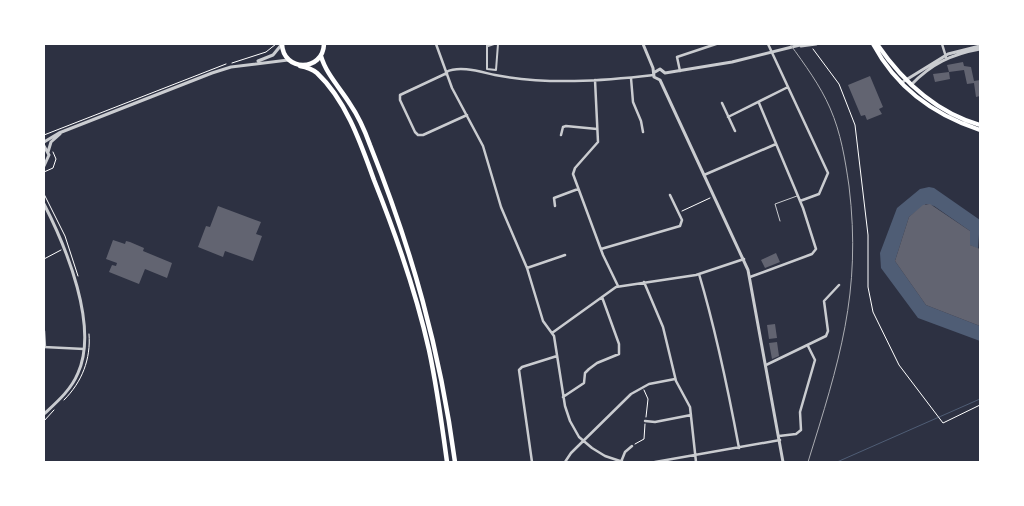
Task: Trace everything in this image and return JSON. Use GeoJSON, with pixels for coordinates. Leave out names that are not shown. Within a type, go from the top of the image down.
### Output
{"type":"FeatureCollection","features":[{"type":"Feature","properties":{"kind":"main road"},"geometry":{"type":"LineString","coordinates":[[282,44],[289,60],[317,74],[338,102],[355,132],[377,187],[403,259],[425,334],[447,462]]}},
{"type":"Feature","properties":{"kind":"main road"},"geometry":{"type":"LineString","coordinates":[[300,66],[312,64],[321,56],[324,44]]}},
{"type":"Feature","properties":{"kind":"main road"},"geometry":{"type":"LineString","coordinates":[[873,44],[900,83],[942,109],[980,125]]}},
{"type":"Feature","properties":{"kind":"main road"},"geometry":{"type":"LineString","coordinates":[[877,44],[905,79],[909,88],[942,114],[980,130]]}},
{"type":"Feature","properties":{"kind":"main road"},"geometry":{"type":"LineString","coordinates":[[321,56],[326,68],[354,110],[367,138],[410,256],[440,364],[455,462]]}},
{"type":"Feature","properties":{"kind":"street"},"geometry":{"type":"LineString","coordinates":[[44,142],[66,130],[209,74],[270,57],[278,51],[282,44]]}},
{"type":"Feature","properties":{"kind":"street"},"geometry":{"type":"LineString","coordinates":[[436,44],[446,72],[483,146],[501,207],[527,268],[543,321],[552,333],[563,397],[570,421],[583,441],[602,455],[622,462],[625,452],[632,446]]}},
{"type":"Feature","properties":{"kind":"street"},"geometry":{"type":"LineString","coordinates":[[494,44],[488,45],[487,69],[496,70],[498,44]]}},
{"type":"Feature","properties":{"kind":"street"},"geometry":{"type":"LineString","coordinates":[[643,44],[656,79],[660,80],[744,259],[750,277],[783,462]]}},
{"type":"Feature","properties":{"kind":"street"},"geometry":{"type":"LineString","coordinates":[[680,71],[676,60],[681,56],[705,45],[716,44]]}},
{"type":"Feature","properties":{"kind":"street"},"geometry":{"type":"LineString","coordinates":[[768,44],[828,173],[819,194],[800,201]]}},
{"type":"Feature","properties":{"kind":"street"},"geometry":{"type":"LineString","coordinates":[[467,115],[423,135],[418,135],[414,132],[400,100],[400,95],[456,69],[540,80],[631,78],[654,74],[660,69],[665,73],[680,71],[772,53],[804,44]]}},
{"type":"Feature","properties":{"kind":"street"},"geometry":{"type":"LineString","coordinates":[[796,47],[816,44]]}},
{"type":"Feature","properties":{"kind":"street"},"geometry":{"type":"LineString","coordinates":[[942,44],[946,56]]}},
{"type":"Feature","properties":{"kind":"street"},"geometry":{"type":"LineString","coordinates":[[900,83],[946,56],[980,47]]}},
{"type":"Feature","properties":{"kind":"street"},"geometry":{"type":"LineString","coordinates":[[909,88],[923,73],[946,56]]}},
{"type":"Feature","properties":{"kind":"street"},"geometry":{"type":"LineString","coordinates":[[242,65],[289,60]]}},
{"type":"Feature","properties":{"kind":"street"},"geometry":{"type":"LineString","coordinates":[[491,69],[491,74]]}},
{"type":"Feature","properties":{"kind":"street"},"geometry":{"type":"LineString","coordinates":[[660,80],[664,78],[665,73]]}},
{"type":"Feature","properties":{"kind":"street"},"geometry":{"type":"LineString","coordinates":[[631,78],[633,102],[641,121],[642,132]]}},
{"type":"Feature","properties":{"kind":"street"},"geometry":{"type":"LineString","coordinates":[[595,80],[598,101],[598,144],[574,171],[578,189],[601,249],[618,286]]}},
{"type":"Feature","properties":{"kind":"street"},"geometry":{"type":"LineString","coordinates":[[728,117],[788,87]]}},
{"type":"Feature","properties":{"kind":"street"},"geometry":{"type":"LineString","coordinates":[[750,277],[816,252],[798,195],[759,103]]}},
{"type":"Feature","properties":{"kind":"street"},"geometry":{"type":"LineString","coordinates":[[722,104],[735,131]]}},
{"type":"Feature","properties":{"kind":"street"},"geometry":{"type":"LineString","coordinates":[[562,134],[563,128],[566,126],[597,130]]}},
{"type":"Feature","properties":{"kind":"street"},"geometry":{"type":"LineString","coordinates":[[44,166],[48,160],[48,152],[54,139],[66,130]]}},
{"type":"Feature","properties":{"kind":"street"},"geometry":{"type":"LineString","coordinates":[[704,175],[776,144]]}},
{"type":"Feature","properties":{"kind":"street"},"geometry":{"type":"LineString","coordinates":[[44,146],[48,152]]}},
{"type":"Feature","properties":{"kind":"street"},"geometry":{"type":"LineString","coordinates":[[555,206],[554,198],[578,189]]}},
{"type":"Feature","properties":{"kind":"street"},"geometry":{"type":"LineString","coordinates":[[601,249],[678,227],[682,221],[670,195]]}},
{"type":"Feature","properties":{"kind":"street"},"geometry":{"type":"LineString","coordinates":[[44,204],[64,249],[78,296],[84,349],[80,368],[74,381],[44,414]]}},
{"type":"Feature","properties":{"kind":"street"},"geometry":{"type":"LineString","coordinates":[[527,268],[565,255]]}},
{"type":"Feature","properties":{"kind":"street"},"geometry":{"type":"LineString","coordinates":[[552,333],[618,286],[699,274],[744,259]]}},
{"type":"Feature","properties":{"kind":"street"},"geometry":{"type":"LineString","coordinates":[[699,274],[716,347],[727,378],[739,448]]}},
{"type":"Feature","properties":{"kind":"street"},"geometry":{"type":"LineString","coordinates":[[644,282],[662,327],[675,379],[688,402],[696,462]]}},
{"type":"Feature","properties":{"kind":"street"},"geometry":{"type":"LineString","coordinates":[[766,365],[828,335],[824,301],[839,285]]}},
{"type":"Feature","properties":{"kind":"street"},"geometry":{"type":"LineString","coordinates":[[563,397],[584,383],[585,373],[589,369],[620,352],[602,297]]}},
{"type":"Feature","properties":{"kind":"street"},"geometry":{"type":"LineString","coordinates":[[44,331],[44,348],[84,349]]}},
{"type":"Feature","properties":{"kind":"street"},"geometry":{"type":"LineString","coordinates":[[656,462],[739,448],[796,434],[801,430],[800,412],[815,360],[808,346]]}},
{"type":"Feature","properties":{"kind":"street"},"geometry":{"type":"LineString","coordinates":[[532,462],[519,370],[522,367],[557,356]]}},
{"type":"Feature","properties":{"kind":"street"},"geometry":{"type":"LineString","coordinates":[[565,462],[628,396],[642,387],[675,379]]}},
{"type":"Feature","properties":{"kind":"street"},"geometry":{"type":"LineString","coordinates":[[645,421],[691,416]]}},
{"type":"Feature","properties":{"kind":"lane"},"geometry":{"type":"LineString","coordinates":[[780,221],[776,204],[798,195]]}},
{"type":"Feature","properties":{"kind":"path"},"geometry":{"type":"LineString","coordinates":[[812,45],[839,84],[855,125],[868,239],[868,287],[873,312],[891,353],[928,406],[943,423],[980,405]]}},
{"type":"Feature","properties":{"kind":"path"},"geometry":{"type":"LineString","coordinates":[[44,172],[53,168],[56,159],[52,148]]}},
{"type":"Feature","properties":{"kind":"path"},"geometry":{"type":"LineString","coordinates":[[44,194],[65,236],[80,281]]}},
{"type":"Feature","properties":{"kind":"path"},"geometry":{"type":"LineString","coordinates":[[679,213],[714,196]]}},
{"type":"Feature","properties":{"kind":"path"},"geometry":{"type":"LineString","coordinates":[[44,259],[64,249]]}},
{"type":"Feature","properties":{"kind":"path"},"geometry":{"type":"LineString","coordinates":[[65,400],[84,372],[88,357],[89,332]]}},
{"type":"Feature","properties":{"kind":"path"},"geometry":{"type":"LineString","coordinates":[[632,446],[641,443],[644,439],[648,398],[642,387]]}},
{"type":"Feature","properties":{"kind":"path"},"geometry":{"type":"LineString","coordinates":[[44,421],[58,407]]}},
{"type":"Feature","properties":{"kind":"water"},"geometry":{"type":"Polygon","coordinates":[[[934,188],[980,220],[978,249],[970,245],[970,231],[934,206],[926,204],[909,217],[895,261],[926,305],[980,326],[980,341],[918,318],[881,268],[880,253],[897,208],[920,189],[934,188]]]}},
{"type":"Feature","properties":{"kind":"building"},"geometry":{"type":"Polygon","coordinates":[[[963,62],[964,66],[971,67],[974,81],[980,80],[980,96],[976,97],[974,83],[967,84],[964,70],[949,72],[947,65],[963,62]]]}},
{"type":"Feature","properties":{"kind":"building"},"geometry":{"type":"Polygon","coordinates":[[[949,72],[950,79],[935,82],[933,74],[949,72]]]}},
{"type":"Feature","properties":{"kind":"building"},"geometry":{"type":"Polygon","coordinates":[[[870,76],[883,107],[879,109],[882,114],[867,120],[865,115],[861,116],[848,85],[870,76]]]}},
{"type":"Feature","properties":{"kind":"building"},"geometry":{"type":"Polygon","coordinates":[[[930,204],[970,231],[970,245],[980,249],[980,326],[926,305],[895,261],[909,217],[923,205],[930,204]]]}},
{"type":"Feature","properties":{"kind":"building"},"geometry":{"type":"Polygon","coordinates":[[[218,206],[261,222],[256,234],[262,236],[253,261],[225,251],[223,257],[198,247],[206,226],[210,227],[218,206]]]}},
{"type":"Feature","properties":{"kind":"building"},"geometry":{"type":"Polygon","coordinates":[[[113,240],[125,244],[126,241],[130,242],[144,248],[143,251],[172,263],[167,278],[145,269],[139,284],[109,272],[112,265],[116,266],[117,263],[106,259],[113,240]]]}},
{"type":"Feature","properties":{"kind":"building"},"geometry":{"type":"Polygon","coordinates":[[[776,253],[780,262],[765,268],[761,260],[776,253]]]}},
{"type":"Feature","properties":{"kind":"building"},"geometry":{"type":"Polygon","coordinates":[[[775,324],[777,338],[769,339],[767,325],[775,324]]]}},
{"type":"Feature","properties":{"kind":"building"},"geometry":{"type":"Polygon","coordinates":[[[777,342],[779,356],[772,359],[769,343],[777,342]]]}},
{"type":"Feature","properties":{"kind":"waterway"},"geometry":{"type":"LineString","coordinates":[[837,462],[980,399]]}},
{"type":"Feature","properties":{"kind":"railway"},"geometry":{"type":"LineString","coordinates":[[790,44],[817,83],[834,117],[846,166],[852,224],[850,294],[845,327],[829,392],[808,462]]}}]}
